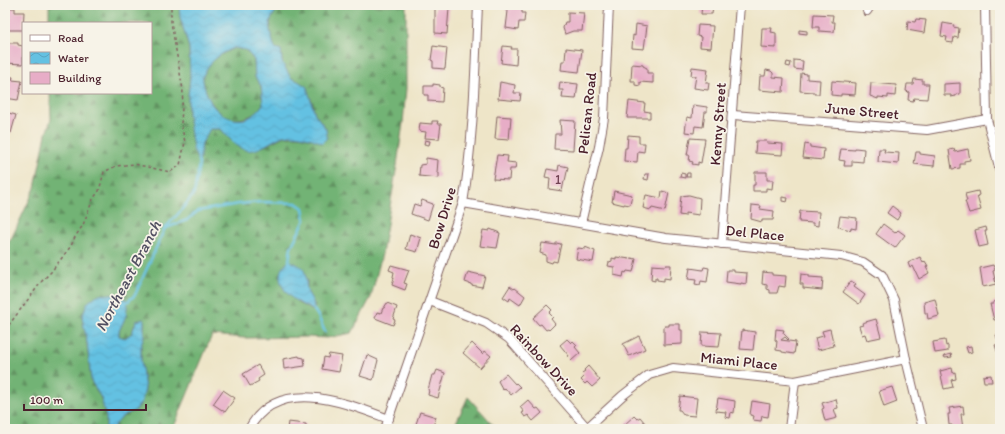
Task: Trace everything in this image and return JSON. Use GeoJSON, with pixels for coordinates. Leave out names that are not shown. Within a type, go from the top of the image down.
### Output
{"type":"FeatureCollection","features":[{"type":"Feature","properties":{"kind":"street","name":"Bow Drive"},"geometry":{"type":"LineString","coordinates":[[385,429],[463,203],[468,177],[478,5]]}},
{"type":"Feature","properties":{"kind":"street","name":"Pelican Road"},"geometry":{"type":"LineString","coordinates":[[582,223],[604,118],[609,5]]}},
{"type":"Feature","properties":{"kind":"street","name":"Kenny Street"},"geometry":{"type":"LineString","coordinates":[[722,244],[740,5]]}},
{"type":"Feature","properties":{"kind":"street"},"geometry":{"type":"LineString","coordinates":[[985,5],[987,119],[1000,171]]}},
{"type":"Feature","properties":{"kind":"street","name":"June Street"},"geometry":{"type":"LineString","coordinates":[[732,115],[927,130],[987,119]]}},
{"type":"Feature","properties":{"kind":"street","name":"Del Place"},"geometry":{"type":"LineString","coordinates":[[463,203],[666,238],[841,256],[863,262],[882,275],[894,300],[906,359],[923,429]]}},
{"type":"Feature","properties":{"kind":"street","name":"Rainbow Drive"},"geometry":{"type":"LineString","coordinates":[[430,301],[486,323],[509,339],[588,428]]}},
{"type":"Feature","properties":{"kind":"street","name":"Miami Place"},"geometry":{"type":"LineString","coordinates":[[588,428],[622,396],[649,375],[673,368],[795,381],[906,359]]}},
{"type":"Feature","properties":{"kind":"street"},"geometry":{"type":"LineString","coordinates":[[789,429],[795,381]]}},
{"type":"Feature","properties":{"kind":"street"},"geometry":{"type":"LineString","coordinates":[[250,429],[255,419],[270,406],[290,398],[316,397],[350,404],[389,419]]}},
{"type":"Feature","properties":{"kind":"path"},"geometry":{"type":"LineString","coordinates":[[5,330],[71,246],[83,225],[90,205],[99,191],[104,172],[116,166],[134,164],[170,172],[180,165],[185,142],[181,124],[183,90],[171,22],[171,5]]}},
{"type":"Feature","properties":{"kind":"green space"},"geometry":{"type":"Polygon","coordinates":[[[49,5],[179,5],[180,17],[189,48],[190,78],[188,114],[199,163],[202,143],[209,129],[221,129],[231,140],[264,146],[284,136],[299,136],[314,139],[322,143],[326,129],[315,114],[311,99],[298,81],[291,78],[282,62],[281,50],[275,48],[271,35],[271,20],[282,5],[406,5],[406,88],[397,165],[382,254],[371,297],[352,333],[327,338],[244,338],[212,335],[173,429],[112,429],[123,416],[136,410],[142,401],[145,389],[141,361],[141,346],[144,336],[144,319],[136,321],[132,333],[125,338],[119,336],[119,331],[126,316],[82,317],[87,343],[91,381],[101,398],[107,418],[106,429],[5,429],[5,248],[12,237],[35,188],[46,134],[51,119],[50,94],[152,94],[152,22],[49,22],[49,5]],[[307,280],[298,303],[314,311],[313,302],[307,291],[307,280]]]}},
{"type":"Feature","properties":{"kind":"green space"},"geometry":{"type":"Polygon","coordinates":[[[234,48],[246,50],[254,60],[255,77],[261,86],[263,104],[253,114],[240,119],[229,118],[219,112],[208,97],[203,81],[203,76],[208,66],[224,53],[234,48]]]}},
{"type":"Feature","properties":{"kind":"green space"},"geometry":{"type":"Polygon","coordinates":[[[468,397],[497,429],[453,429],[468,397]]]}},
{"type":"Feature","properties":{"kind":"water"},"geometry":{"type":"Polygon","coordinates":[[[179,5],[282,5],[273,16],[270,25],[275,48],[281,50],[282,62],[291,78],[307,87],[315,114],[326,129],[327,138],[322,143],[303,136],[287,135],[255,150],[245,150],[232,141],[221,129],[210,129],[202,143],[199,164],[193,149],[188,114],[190,78],[189,48],[180,17],[179,5]],[[234,48],[224,53],[208,66],[203,76],[209,99],[213,106],[223,115],[239,120],[250,117],[263,104],[261,86],[255,77],[254,60],[246,50],[234,48]]]}},
{"type":"Feature","properties":{"kind":"water"},"geometry":{"type":"Polygon","coordinates":[[[289,261],[303,268],[307,290],[313,303],[314,311],[302,305],[290,296],[283,288],[280,273],[289,261]]]}},
{"type":"Feature","properties":{"kind":"water"},"geometry":{"type":"Polygon","coordinates":[[[109,294],[128,300],[126,316],[119,331],[119,336],[125,338],[132,333],[136,321],[144,319],[144,336],[141,346],[141,361],[145,389],[142,401],[136,410],[123,416],[112,429],[106,429],[106,418],[101,398],[91,381],[87,343],[82,317],[87,303],[97,295],[109,294]]]}},
{"type":"Feature","properties":{"kind":"building"},"geometry":{"type":"Polygon","coordinates":[[[506,5],[522,6],[522,13],[525,13],[524,22],[519,22],[518,30],[506,28],[508,11],[506,11],[506,5]]]}},
{"type":"Feature","properties":{"kind":"building"},"geometry":{"type":"Polygon","coordinates":[[[636,5],[651,5],[651,9],[636,7],[636,5]]]}},
{"type":"Feature","properties":{"kind":"building"},"geometry":{"type":"Polygon","coordinates":[[[702,5],[713,5],[712,14],[701,14],[702,5]]]}},
{"type":"Feature","properties":{"kind":"building"},"geometry":{"type":"Polygon","coordinates":[[[435,7],[449,8],[447,34],[435,33],[435,7]]]}},
{"type":"Feature","properties":{"kind":"building"},"geometry":{"type":"Polygon","coordinates":[[[6,8],[15,8],[15,12],[24,12],[22,30],[6,30],[6,8]]]}},
{"type":"Feature","properties":{"kind":"building"},"geometry":{"type":"Polygon","coordinates":[[[568,12],[584,13],[582,31],[573,31],[565,34],[563,28],[565,22],[568,22],[568,12]]]}},
{"type":"Feature","properties":{"kind":"building"},"geometry":{"type":"Polygon","coordinates":[[[814,14],[833,15],[832,22],[835,22],[834,32],[819,31],[819,27],[813,27],[814,14]]]}},
{"type":"Feature","properties":{"kind":"building"},"geometry":{"type":"Polygon","coordinates":[[[916,19],[926,20],[924,33],[907,30],[908,21],[915,22],[916,19]]]}},
{"type":"Feature","properties":{"kind":"building"},"geometry":{"type":"Polygon","coordinates":[[[943,23],[954,25],[953,27],[959,28],[958,38],[954,37],[953,43],[946,42],[947,37],[941,36],[943,23]]]}},
{"type":"Feature","properties":{"kind":"building"},"geometry":{"type":"Polygon","coordinates":[[[636,24],[647,26],[644,49],[632,48],[636,24]]]}},
{"type":"Feature","properties":{"kind":"building"},"geometry":{"type":"Polygon","coordinates":[[[698,25],[713,26],[711,48],[700,47],[701,37],[697,36],[698,25]]]}},
{"type":"Feature","properties":{"kind":"building"},"geometry":{"type":"Polygon","coordinates":[[[762,28],[772,28],[771,32],[776,33],[776,48],[761,47],[762,28]]]}},
{"type":"Feature","properties":{"kind":"building"},"geometry":{"type":"Polygon","coordinates":[[[799,30],[807,31],[807,34],[799,33],[799,30]]]}},
{"type":"Feature","properties":{"kind":"building"},"geometry":{"type":"Polygon","coordinates":[[[6,43],[18,43],[18,45],[22,46],[22,64],[5,63],[6,43]]]}},
{"type":"Feature","properties":{"kind":"building"},"geometry":{"type":"Polygon","coordinates":[[[433,46],[447,48],[445,69],[433,68],[433,61],[431,60],[433,46]]]}},
{"type":"Feature","properties":{"kind":"building"},"geometry":{"type":"Polygon","coordinates":[[[503,46],[512,47],[511,49],[517,49],[516,65],[501,63],[503,46]]]}},
{"type":"Feature","properties":{"kind":"building"},"geometry":{"type":"Polygon","coordinates":[[[566,48],[582,50],[579,72],[561,70],[562,61],[565,61],[566,48]]]}},
{"type":"Feature","properties":{"kind":"building"},"geometry":{"type":"Polygon","coordinates":[[[794,60],[803,61],[802,70],[794,69],[794,60]]]}},
{"type":"Feature","properties":{"kind":"building"},"geometry":{"type":"Polygon","coordinates":[[[787,62],[791,63],[790,67],[786,66],[787,62]]]}},
{"type":"Feature","properties":{"kind":"building"},"geometry":{"type":"Polygon","coordinates":[[[632,64],[643,65],[647,68],[647,73],[653,73],[653,83],[640,82],[640,86],[635,85],[635,81],[631,81],[632,64]]]}},
{"type":"Feature","properties":{"kind":"building"},"geometry":{"type":"Polygon","coordinates":[[[692,67],[708,69],[706,83],[709,83],[708,90],[694,88],[696,76],[691,76],[692,67]]]}},
{"type":"Feature","properties":{"kind":"building"},"geometry":{"type":"Polygon","coordinates":[[[766,70],[773,73],[773,77],[784,78],[783,92],[759,90],[760,76],[765,76],[766,70]]]}},
{"type":"Feature","properties":{"kind":"building"},"geometry":{"type":"Polygon","coordinates":[[[801,73],[807,74],[807,79],[820,80],[819,94],[800,91],[801,73]]]}},
{"type":"Feature","properties":{"kind":"building"},"geometry":{"type":"Polygon","coordinates":[[[5,76],[13,77],[12,80],[22,81],[18,100],[5,98],[5,76]]]}},
{"type":"Feature","properties":{"kind":"building"},"geometry":{"type":"Polygon","coordinates":[[[914,79],[923,80],[923,84],[929,84],[927,99],[914,98],[913,101],[908,100],[909,92],[906,91],[907,84],[913,84],[914,79]]]}},
{"type":"Feature","properties":{"kind":"building"},"geometry":{"type":"Polygon","coordinates":[[[832,81],[856,83],[855,95],[831,95],[832,81]]]}},
{"type":"Feature","properties":{"kind":"building"},"geometry":{"type":"Polygon","coordinates":[[[500,82],[515,85],[514,93],[521,93],[520,101],[498,99],[500,82]]]}},
{"type":"Feature","properties":{"kind":"building"},"geometry":{"type":"Polygon","coordinates":[[[560,82],[578,84],[576,99],[562,98],[563,90],[559,90],[560,82]]]}},
{"type":"Feature","properties":{"kind":"building"},"geometry":{"type":"Polygon","coordinates":[[[871,83],[896,85],[895,96],[888,95],[888,98],[878,97],[878,99],[870,96],[871,83]]]}},
{"type":"Feature","properties":{"kind":"building"},"geometry":{"type":"Polygon","coordinates":[[[960,83],[960,94],[951,97],[951,95],[944,95],[944,84],[960,83]]]}},
{"type":"Feature","properties":{"kind":"building"},"geometry":{"type":"Polygon","coordinates":[[[433,84],[440,85],[440,87],[443,88],[442,102],[428,101],[428,95],[424,95],[424,86],[433,86],[433,84]]]}},
{"type":"Feature","properties":{"kind":"building"},"geometry":{"type":"Polygon","coordinates":[[[629,101],[645,103],[644,111],[650,112],[650,118],[627,118],[629,101]]]}},
{"type":"Feature","properties":{"kind":"building"},"geometry":{"type":"Polygon","coordinates":[[[693,105],[707,107],[703,127],[695,126],[694,133],[685,132],[687,117],[692,118],[693,105]]]}},
{"type":"Feature","properties":{"kind":"building"},"geometry":{"type":"Polygon","coordinates":[[[5,112],[16,115],[11,133],[5,131],[5,112]]]}},
{"type":"Feature","properties":{"kind":"building"},"geometry":{"type":"Polygon","coordinates":[[[497,116],[511,117],[509,140],[495,139],[497,116]]]}},
{"type":"Feature","properties":{"kind":"building"},"geometry":{"type":"Polygon","coordinates":[[[560,120],[575,121],[573,150],[554,149],[555,134],[561,134],[560,120]]]}},
{"type":"Feature","properties":{"kind":"building"},"geometry":{"type":"Polygon","coordinates":[[[432,121],[438,121],[437,124],[441,124],[439,139],[425,138],[426,132],[419,131],[420,123],[432,124],[432,121]]]}},
{"type":"Feature","properties":{"kind":"building"},"geometry":{"type":"Polygon","coordinates":[[[628,135],[639,136],[639,143],[645,143],[644,152],[638,151],[637,162],[624,161],[628,135]]]}},
{"type":"Feature","properties":{"kind":"building"},"geometry":{"type":"Polygon","coordinates":[[[690,138],[705,139],[701,163],[698,162],[698,165],[692,164],[693,162],[689,161],[690,155],[687,155],[690,138]]]}},
{"type":"Feature","properties":{"kind":"building"},"geometry":{"type":"Polygon","coordinates":[[[425,140],[430,141],[429,145],[424,144],[425,140]]]}},
{"type":"Feature","properties":{"kind":"building"},"geometry":{"type":"Polygon","coordinates":[[[756,141],[767,141],[767,143],[783,144],[782,155],[755,153],[756,141]]]}},
{"type":"Feature","properties":{"kind":"building"},"geometry":{"type":"Polygon","coordinates":[[[805,144],[810,145],[810,147],[824,149],[823,160],[803,158],[805,144]]]}},
{"type":"Feature","properties":{"kind":"building"},"geometry":{"type":"Polygon","coordinates":[[[855,148],[864,149],[863,162],[852,161],[852,166],[844,166],[845,161],[839,160],[841,149],[855,150],[855,148]]]}},
{"type":"Feature","properties":{"kind":"building"},"geometry":{"type":"Polygon","coordinates":[[[879,149],[885,149],[884,152],[899,153],[898,164],[878,162],[879,149]]]}},
{"type":"Feature","properties":{"kind":"building"},"geometry":{"type":"Polygon","coordinates":[[[954,149],[955,152],[968,149],[970,160],[964,161],[964,164],[960,164],[960,168],[952,169],[949,150],[954,149]]]}},
{"type":"Feature","properties":{"kind":"building"},"geometry":{"type":"Polygon","coordinates":[[[916,152],[935,156],[934,166],[914,164],[916,152]]]}},
{"type":"Feature","properties":{"kind":"building"},"geometry":{"type":"Polygon","coordinates":[[[497,155],[508,156],[507,162],[516,163],[515,169],[510,169],[509,180],[493,179],[497,155]]]}},
{"type":"Feature","properties":{"kind":"building"},"geometry":{"type":"Polygon","coordinates":[[[426,158],[438,160],[437,173],[439,173],[439,178],[419,176],[420,165],[426,164],[426,158]]]}},
{"type":"Feature","properties":{"kind":"building"},"geometry":{"type":"Polygon","coordinates":[[[559,165],[568,167],[562,191],[549,189],[550,178],[545,177],[547,169],[558,171],[559,165]]]}},
{"type":"Feature","properties":{"kind":"building"},"geometry":{"type":"Polygon","coordinates":[[[755,172],[767,172],[767,180],[773,180],[772,189],[766,188],[766,191],[753,191],[753,185],[755,185],[755,172]]]}},
{"type":"Feature","properties":{"kind":"building"},"geometry":{"type":"Polygon","coordinates":[[[681,173],[685,174],[685,178],[680,177],[681,173]]]}},
{"type":"Feature","properties":{"kind":"building"},"geometry":{"type":"Polygon","coordinates":[[[687,173],[690,173],[690,177],[686,177],[687,173]]]}},
{"type":"Feature","properties":{"kind":"building"},"geometry":{"type":"Polygon","coordinates":[[[645,174],[649,174],[648,180],[644,179],[645,174]]]}},
{"type":"Feature","properties":{"kind":"building"},"geometry":{"type":"Polygon","coordinates":[[[614,191],[632,195],[630,205],[612,202],[614,191]]]}},
{"type":"Feature","properties":{"kind":"building"},"geometry":{"type":"Polygon","coordinates":[[[662,191],[669,193],[665,211],[652,208],[651,210],[643,208],[646,195],[661,198],[662,191]]]}},
{"type":"Feature","properties":{"kind":"building"},"geometry":{"type":"Polygon","coordinates":[[[978,191],[979,195],[977,196],[981,210],[969,213],[965,201],[967,201],[965,194],[978,191]]]}},
{"type":"Feature","properties":{"kind":"building"},"geometry":{"type":"Polygon","coordinates":[[[689,195],[700,198],[699,215],[685,213],[685,216],[679,215],[681,196],[689,195]]]}},
{"type":"Feature","properties":{"kind":"building"},"geometry":{"type":"Polygon","coordinates":[[[782,197],[788,198],[787,202],[782,201],[782,197]]]}},
{"type":"Feature","properties":{"kind":"building"},"geometry":{"type":"Polygon","coordinates":[[[422,200],[433,204],[428,220],[411,214],[414,204],[420,206],[422,200]]]}},
{"type":"Feature","properties":{"kind":"building"},"geometry":{"type":"Polygon","coordinates":[[[752,205],[761,206],[760,209],[774,211],[773,220],[762,220],[762,222],[751,219],[752,205]]]}},
{"type":"Feature","properties":{"kind":"building"},"geometry":{"type":"Polygon","coordinates":[[[892,206],[901,213],[897,220],[887,213],[892,206]]]}},
{"type":"Feature","properties":{"kind":"building"},"geometry":{"type":"Polygon","coordinates":[[[800,211],[819,212],[818,226],[813,225],[813,223],[799,222],[800,211]]]}},
{"type":"Feature","properties":{"kind":"building"},"geometry":{"type":"Polygon","coordinates":[[[840,216],[857,218],[856,229],[851,228],[851,230],[838,227],[840,216]]]}},
{"type":"Feature","properties":{"kind":"building"},"geometry":{"type":"Polygon","coordinates":[[[883,224],[895,233],[898,230],[905,235],[895,248],[876,234],[883,224]]]}},
{"type":"Feature","properties":{"kind":"building"},"geometry":{"type":"Polygon","coordinates":[[[986,227],[987,231],[985,231],[988,245],[979,247],[975,230],[986,227]]]}},
{"type":"Feature","properties":{"kind":"building"},"geometry":{"type":"Polygon","coordinates":[[[490,229],[500,233],[497,248],[480,246],[483,230],[489,231],[490,229]]]}},
{"type":"Feature","properties":{"kind":"building"},"geometry":{"type":"Polygon","coordinates":[[[410,234],[421,238],[417,252],[406,249],[410,234]]]}},
{"type":"Feature","properties":{"kind":"building"},"geometry":{"type":"Polygon","coordinates":[[[542,243],[556,245],[556,243],[561,244],[557,262],[553,261],[552,263],[546,261],[546,255],[540,253],[542,243]]]}},
{"type":"Feature","properties":{"kind":"building"},"geometry":{"type":"Polygon","coordinates":[[[585,247],[595,251],[593,262],[576,259],[578,248],[585,249],[585,247]]]}},
{"type":"Feature","properties":{"kind":"building"},"geometry":{"type":"Polygon","coordinates":[[[616,257],[636,259],[633,272],[624,272],[623,277],[614,275],[614,267],[608,266],[609,262],[612,261],[612,258],[616,259],[616,257]]]}},
{"type":"Feature","properties":{"kind":"building"},"geometry":{"type":"Polygon","coordinates":[[[920,257],[923,263],[925,261],[928,266],[926,267],[929,273],[919,279],[913,266],[910,268],[908,263],[920,257]]]}},
{"type":"Feature","properties":{"kind":"building"},"geometry":{"type":"Polygon","coordinates":[[[391,265],[409,270],[404,283],[407,284],[405,290],[392,285],[394,272],[389,270],[391,265]]]}},
{"type":"Feature","properties":{"kind":"building"},"geometry":{"type":"Polygon","coordinates":[[[652,265],[671,265],[670,279],[664,278],[664,281],[657,280],[657,278],[655,278],[655,281],[651,280],[652,265]]]}},
{"type":"Feature","properties":{"kind":"building"},"geometry":{"type":"Polygon","coordinates":[[[993,265],[996,284],[983,287],[980,268],[993,265]]]}},
{"type":"Feature","properties":{"kind":"building"},"geometry":{"type":"Polygon","coordinates":[[[704,267],[709,268],[707,282],[701,281],[700,285],[695,284],[696,280],[688,279],[690,268],[703,270],[704,267]]]}},
{"type":"Feature","properties":{"kind":"building"},"geometry":{"type":"Polygon","coordinates":[[[727,270],[747,273],[746,284],[726,282],[727,270]]]}},
{"type":"Feature","properties":{"kind":"building"},"geometry":{"type":"Polygon","coordinates":[[[468,272],[485,276],[482,287],[465,282],[468,272]]]}},
{"type":"Feature","properties":{"kind":"building"},"geometry":{"type":"Polygon","coordinates":[[[763,272],[772,273],[772,275],[786,276],[785,287],[779,286],[777,293],[770,293],[770,290],[767,289],[767,285],[762,284],[763,272]]]}},
{"type":"Feature","properties":{"kind":"building"},"geometry":{"type":"Polygon","coordinates":[[[801,274],[809,275],[809,277],[823,278],[822,290],[803,288],[803,284],[800,284],[801,274]]]}},
{"type":"Feature","properties":{"kind":"building"},"geometry":{"type":"Polygon","coordinates":[[[851,281],[856,284],[854,287],[865,295],[859,304],[843,292],[851,281]]]}},
{"type":"Feature","properties":{"kind":"building"},"geometry":{"type":"Polygon","coordinates":[[[510,286],[525,296],[520,305],[510,298],[509,301],[503,297],[510,286]]]}},
{"type":"Feature","properties":{"kind":"building"},"geometry":{"type":"Polygon","coordinates":[[[935,299],[939,316],[928,319],[927,313],[925,313],[924,302],[935,299]]]}},
{"type":"Feature","properties":{"kind":"building"},"geometry":{"type":"Polygon","coordinates":[[[1000,301],[1000,319],[994,320],[990,304],[1000,301]]]}},
{"type":"Feature","properties":{"kind":"building"},"geometry":{"type":"Polygon","coordinates":[[[387,303],[397,307],[393,319],[395,320],[393,325],[375,318],[377,312],[381,313],[387,303]]]}},
{"type":"Feature","properties":{"kind":"building"},"geometry":{"type":"Polygon","coordinates":[[[547,305],[552,310],[549,313],[553,317],[551,319],[555,324],[549,330],[546,330],[541,324],[539,325],[533,318],[547,305]]]}},
{"type":"Feature","properties":{"kind":"building"},"geometry":{"type":"Polygon","coordinates":[[[876,319],[881,337],[867,340],[865,334],[862,335],[859,326],[863,325],[862,323],[876,319]]]}},
{"type":"Feature","properties":{"kind":"building"},"geometry":{"type":"Polygon","coordinates":[[[669,324],[680,324],[680,330],[682,330],[682,344],[664,345],[664,326],[669,326],[669,324]]]}},
{"type":"Feature","properties":{"kind":"building"},"geometry":{"type":"Polygon","coordinates":[[[776,329],[784,330],[783,333],[789,339],[788,340],[785,337],[781,340],[796,342],[794,354],[776,350],[776,329]]]}},
{"type":"Feature","properties":{"kind":"building"},"geometry":{"type":"Polygon","coordinates":[[[830,329],[834,346],[818,350],[815,338],[824,336],[822,331],[830,329]]]}},
{"type":"Feature","properties":{"kind":"building"},"geometry":{"type":"Polygon","coordinates":[[[742,330],[755,332],[753,350],[740,349],[742,330]]]}},
{"type":"Feature","properties":{"kind":"building"},"geometry":{"type":"Polygon","coordinates":[[[702,332],[721,333],[719,347],[701,346],[702,332]]]}},
{"type":"Feature","properties":{"kind":"building"},"geometry":{"type":"Polygon","coordinates":[[[1000,334],[999,357],[995,345],[999,344],[996,335],[1000,334]]]}},
{"type":"Feature","properties":{"kind":"building"},"geometry":{"type":"Polygon","coordinates":[[[639,336],[645,349],[629,356],[623,344],[639,336]]]}},
{"type":"Feature","properties":{"kind":"building"},"geometry":{"type":"Polygon","coordinates":[[[567,339],[571,343],[573,341],[577,345],[575,347],[580,353],[571,361],[560,345],[567,339]]]}},
{"type":"Feature","properties":{"kind":"building"},"geometry":{"type":"Polygon","coordinates":[[[945,340],[946,346],[948,345],[948,351],[935,353],[933,342],[945,340]]]}},
{"type":"Feature","properties":{"kind":"building"},"geometry":{"type":"Polygon","coordinates":[[[472,343],[483,354],[485,351],[491,356],[480,368],[463,353],[472,343]]]}},
{"type":"Feature","properties":{"kind":"building"},"geometry":{"type":"Polygon","coordinates":[[[971,346],[972,352],[968,353],[966,347],[971,346]]]}},
{"type":"Feature","properties":{"kind":"building"},"geometry":{"type":"Polygon","coordinates":[[[329,354],[342,356],[339,372],[322,369],[324,357],[328,358],[329,354]]]}},
{"type":"Feature","properties":{"kind":"building"},"geometry":{"type":"Polygon","coordinates":[[[951,354],[952,357],[945,358],[944,356],[951,354]]]}},
{"type":"Feature","properties":{"kind":"building"},"geometry":{"type":"Polygon","coordinates":[[[367,355],[378,360],[373,380],[360,376],[367,355]]]}},
{"type":"Feature","properties":{"kind":"building"},"geometry":{"type":"Polygon","coordinates":[[[299,356],[304,358],[305,366],[284,369],[283,359],[299,356]]]}},
{"type":"Feature","properties":{"kind":"building"},"geometry":{"type":"Polygon","coordinates":[[[258,365],[264,375],[258,379],[259,381],[250,386],[243,374],[258,365]]]}},
{"type":"Feature","properties":{"kind":"building"},"geometry":{"type":"Polygon","coordinates":[[[588,366],[600,380],[592,387],[587,382],[585,384],[581,380],[585,376],[582,373],[588,366]]]}},
{"type":"Feature","properties":{"kind":"building"},"geometry":{"type":"Polygon","coordinates":[[[952,368],[953,373],[955,372],[956,379],[951,380],[953,387],[944,389],[940,371],[952,368]]]}},
{"type":"Feature","properties":{"kind":"building"},"geometry":{"type":"Polygon","coordinates":[[[437,370],[445,373],[438,398],[428,395],[432,375],[435,375],[437,370]]]}},
{"type":"Feature","properties":{"kind":"building"},"geometry":{"type":"Polygon","coordinates":[[[506,374],[515,384],[516,383],[520,387],[511,395],[505,388],[503,390],[498,381],[506,374]]]}},
{"type":"Feature","properties":{"kind":"building"},"geometry":{"type":"Polygon","coordinates":[[[991,375],[992,382],[984,382],[983,376],[991,375]]]}},
{"type":"Feature","properties":{"kind":"building"},"geometry":{"type":"Polygon","coordinates":[[[892,387],[897,402],[884,407],[879,391],[892,387]]]}},
{"type":"Feature","properties":{"kind":"building"},"geometry":{"type":"Polygon","coordinates":[[[223,390],[235,398],[225,412],[213,404],[223,390]]]}},
{"type":"Feature","properties":{"kind":"building"},"geometry":{"type":"Polygon","coordinates":[[[680,396],[697,398],[695,416],[684,415],[680,410],[678,410],[680,396]]]}},
{"type":"Feature","properties":{"kind":"building"},"geometry":{"type":"Polygon","coordinates":[[[718,398],[735,401],[734,413],[731,412],[730,418],[725,417],[726,412],[716,411],[718,398]]]}},
{"type":"Feature","properties":{"kind":"building"},"geometry":{"type":"Polygon","coordinates":[[[836,399],[838,408],[834,409],[837,418],[825,421],[822,403],[836,399]]]}},
{"type":"Feature","properties":{"kind":"building"},"geometry":{"type":"Polygon","coordinates":[[[528,400],[542,413],[533,421],[528,415],[525,417],[522,413],[524,412],[520,407],[528,400]]]}},
{"type":"Feature","properties":{"kind":"building"},"geometry":{"type":"Polygon","coordinates":[[[752,401],[770,404],[768,417],[762,416],[761,421],[753,420],[754,416],[750,415],[752,401]]]}},
{"type":"Feature","properties":{"kind":"building"},"geometry":{"type":"Polygon","coordinates":[[[963,406],[964,414],[961,414],[963,429],[953,429],[952,425],[949,425],[949,408],[963,406]]]}},
{"type":"Feature","properties":{"kind":"building"},"geometry":{"type":"Polygon","coordinates":[[[420,412],[436,417],[432,429],[415,427],[420,412]]]}},
{"type":"Feature","properties":{"kind":"building"},"geometry":{"type":"Polygon","coordinates":[[[634,416],[637,419],[640,417],[645,423],[642,425],[645,429],[627,429],[624,425],[634,416]]]}},
{"type":"Feature","properties":{"kind":"building"},"geometry":{"type":"Polygon","coordinates":[[[288,422],[306,424],[306,429],[287,429],[288,422]]]}},
{"type":"Feature","properties":{"kind":"waterway","name":"Northeast Branch"},"geometry":{"type":"LineString","coordinates":[[127,302],[135,295],[165,228],[194,194],[199,164],[198,160]]}},
{"type":"Feature","properties":{"kind":"waterway"},"geometry":{"type":"LineString","coordinates":[[166,228],[187,220],[198,211],[261,202],[296,203],[303,208],[305,220],[291,247],[289,261],[290,265]]}},
{"type":"Feature","properties":{"kind":"waterway"},"geometry":{"type":"LineString","coordinates":[[314,310],[325,332]]}}]}
